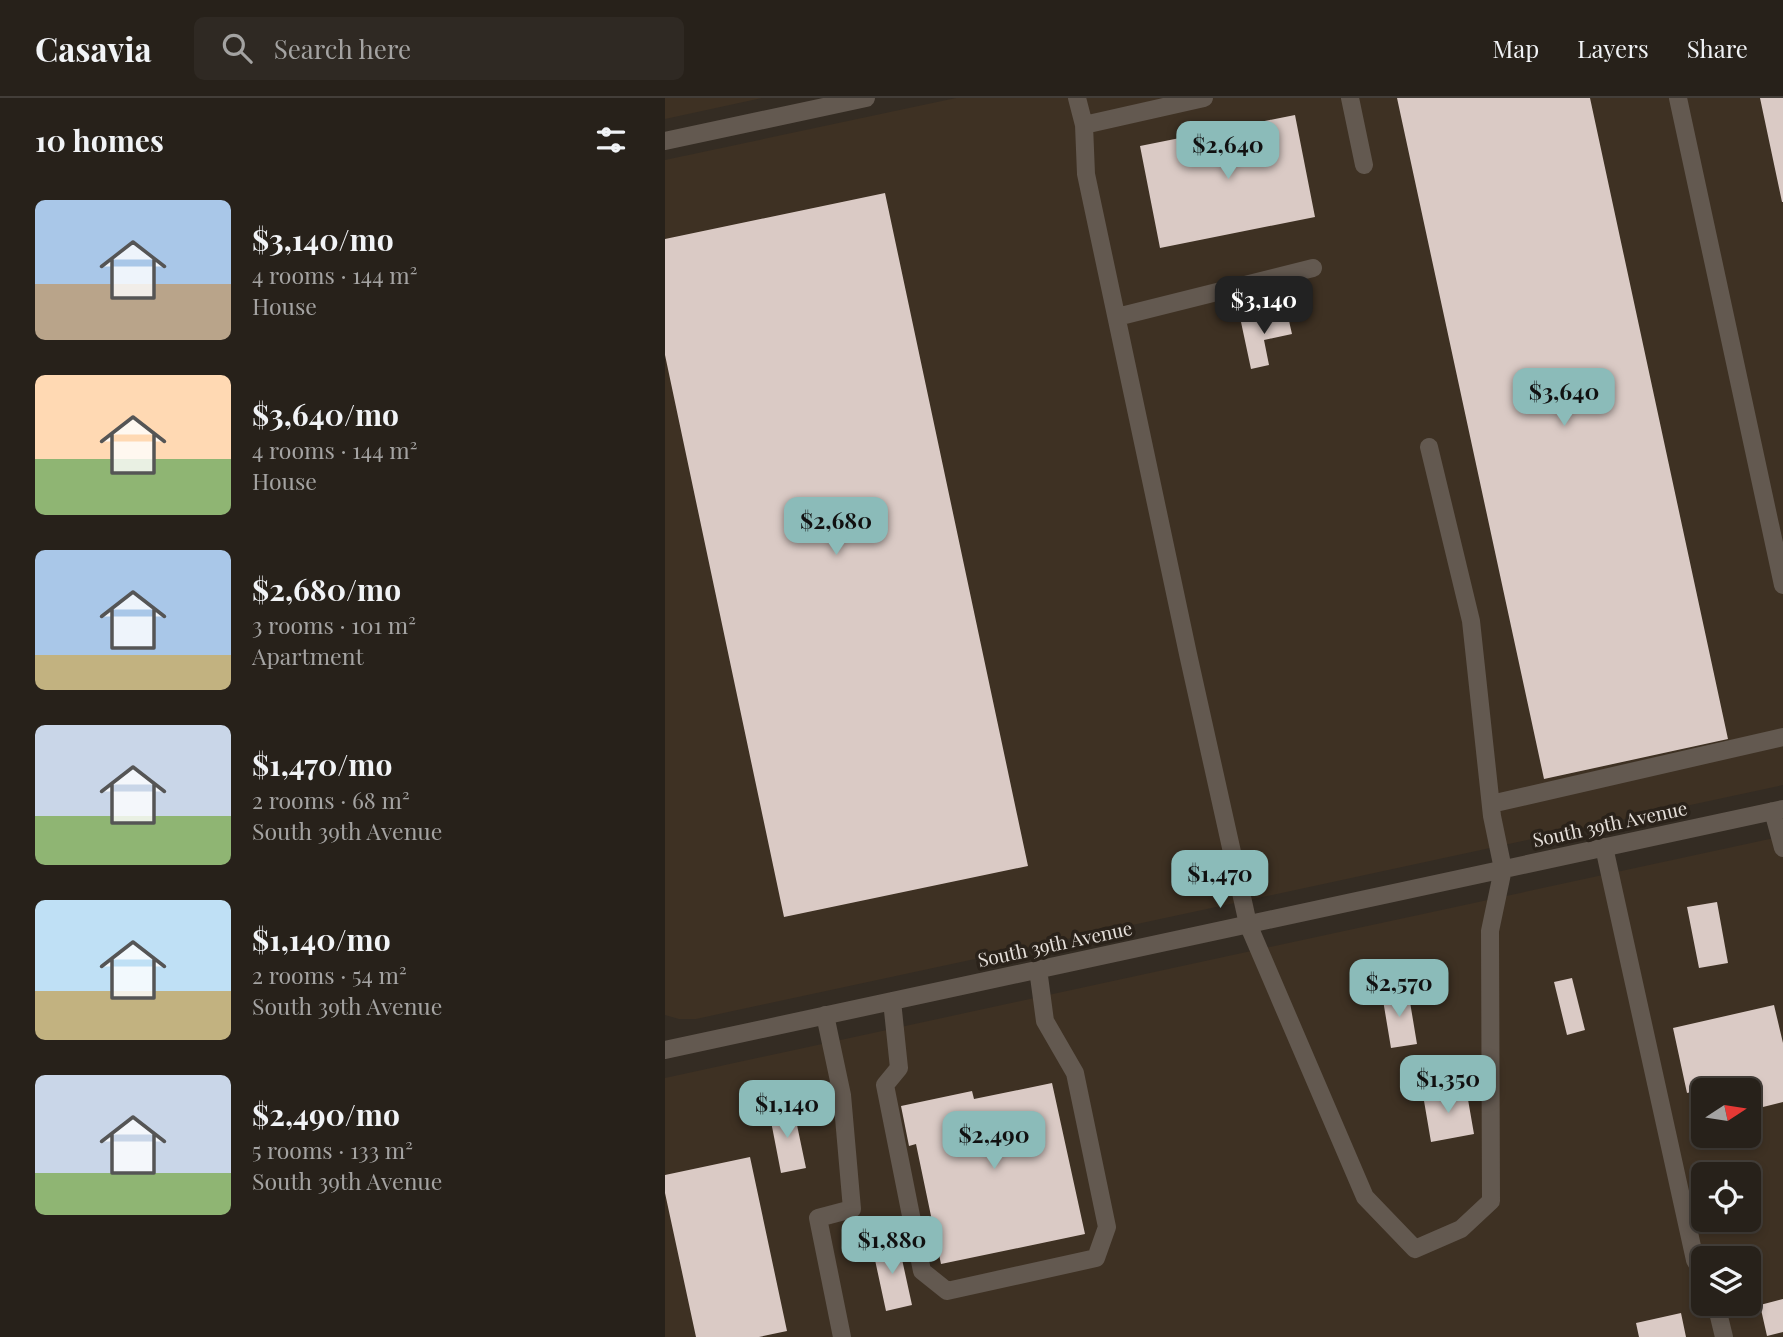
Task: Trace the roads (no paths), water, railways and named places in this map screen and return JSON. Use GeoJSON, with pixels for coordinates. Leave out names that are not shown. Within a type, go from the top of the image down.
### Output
{"type":"FeatureCollection","features":[{"type":"Feature","properties":{"kind":"street"},"geometry":{"type":"LineString","coordinates":[[665,141],[831,102],[866,98]]}},
{"type":"Feature","properties":{"kind":"street"},"geometry":{"type":"LineString","coordinates":[[1077,98],[1084,125],[1086,174],[1248,924],[1365,1197],[1415,1249],[1461,1229],[1491,1201],[1490,931],[1503,869],[1491,804],[1471,621],[1429,447]]}},
{"type":"Feature","properties":{"kind":"street"},"geometry":{"type":"LineString","coordinates":[[1084,125],[1204,98]]}},
{"type":"Feature","properties":{"kind":"street"},"geometry":{"type":"LineString","coordinates":[[1350,98],[1364,165]]}},
{"type":"Feature","properties":{"kind":"street"},"geometry":{"type":"LineString","coordinates":[[1678,98],[1783,585]]}},
{"type":"Feature","properties":{"kind":"street"},"geometry":{"type":"LineString","coordinates":[[1117,317],[1313,268]]}},
{"type":"Feature","properties":{"kind":"street"},"geometry":{"type":"LineString","coordinates":[[1491,804],[1783,737]]}},
{"type":"Feature","properties":{"kind":"street"},"geometry":{"type":"LineString","coordinates":[[1778,810],[1783,848]]}},
{"type":"Feature","properties":{"kind":"street","name":"South 39th Avenue"},"geometry":{"type":"LineString","coordinates":[[665,1049],[1778,810]]}},
{"type":"Feature","properties":{"kind":"street"},"geometry":{"type":"LineString","coordinates":[[1604,847],[1692,1246]]}},
{"type":"Feature","properties":{"kind":"street"},"geometry":{"type":"LineString","coordinates":[[892,1001],[899,1068],[885,1085],[922,1271],[947,1291],[1095,1258],[1105,1239],[1107,1227],[1075,1073],[1045,1021],[1038,969]]}},
{"type":"Feature","properties":{"kind":"street"},"geometry":{"type":"LineString","coordinates":[[825,1015],[842,1095],[852,1209],[818,1218],[842,1337]]}},
{"type":"Feature","properties":{"kind":"street"},"geometry":{"type":"LineString","coordinates":[[1719,1316],[1724,1337]]}}]}
